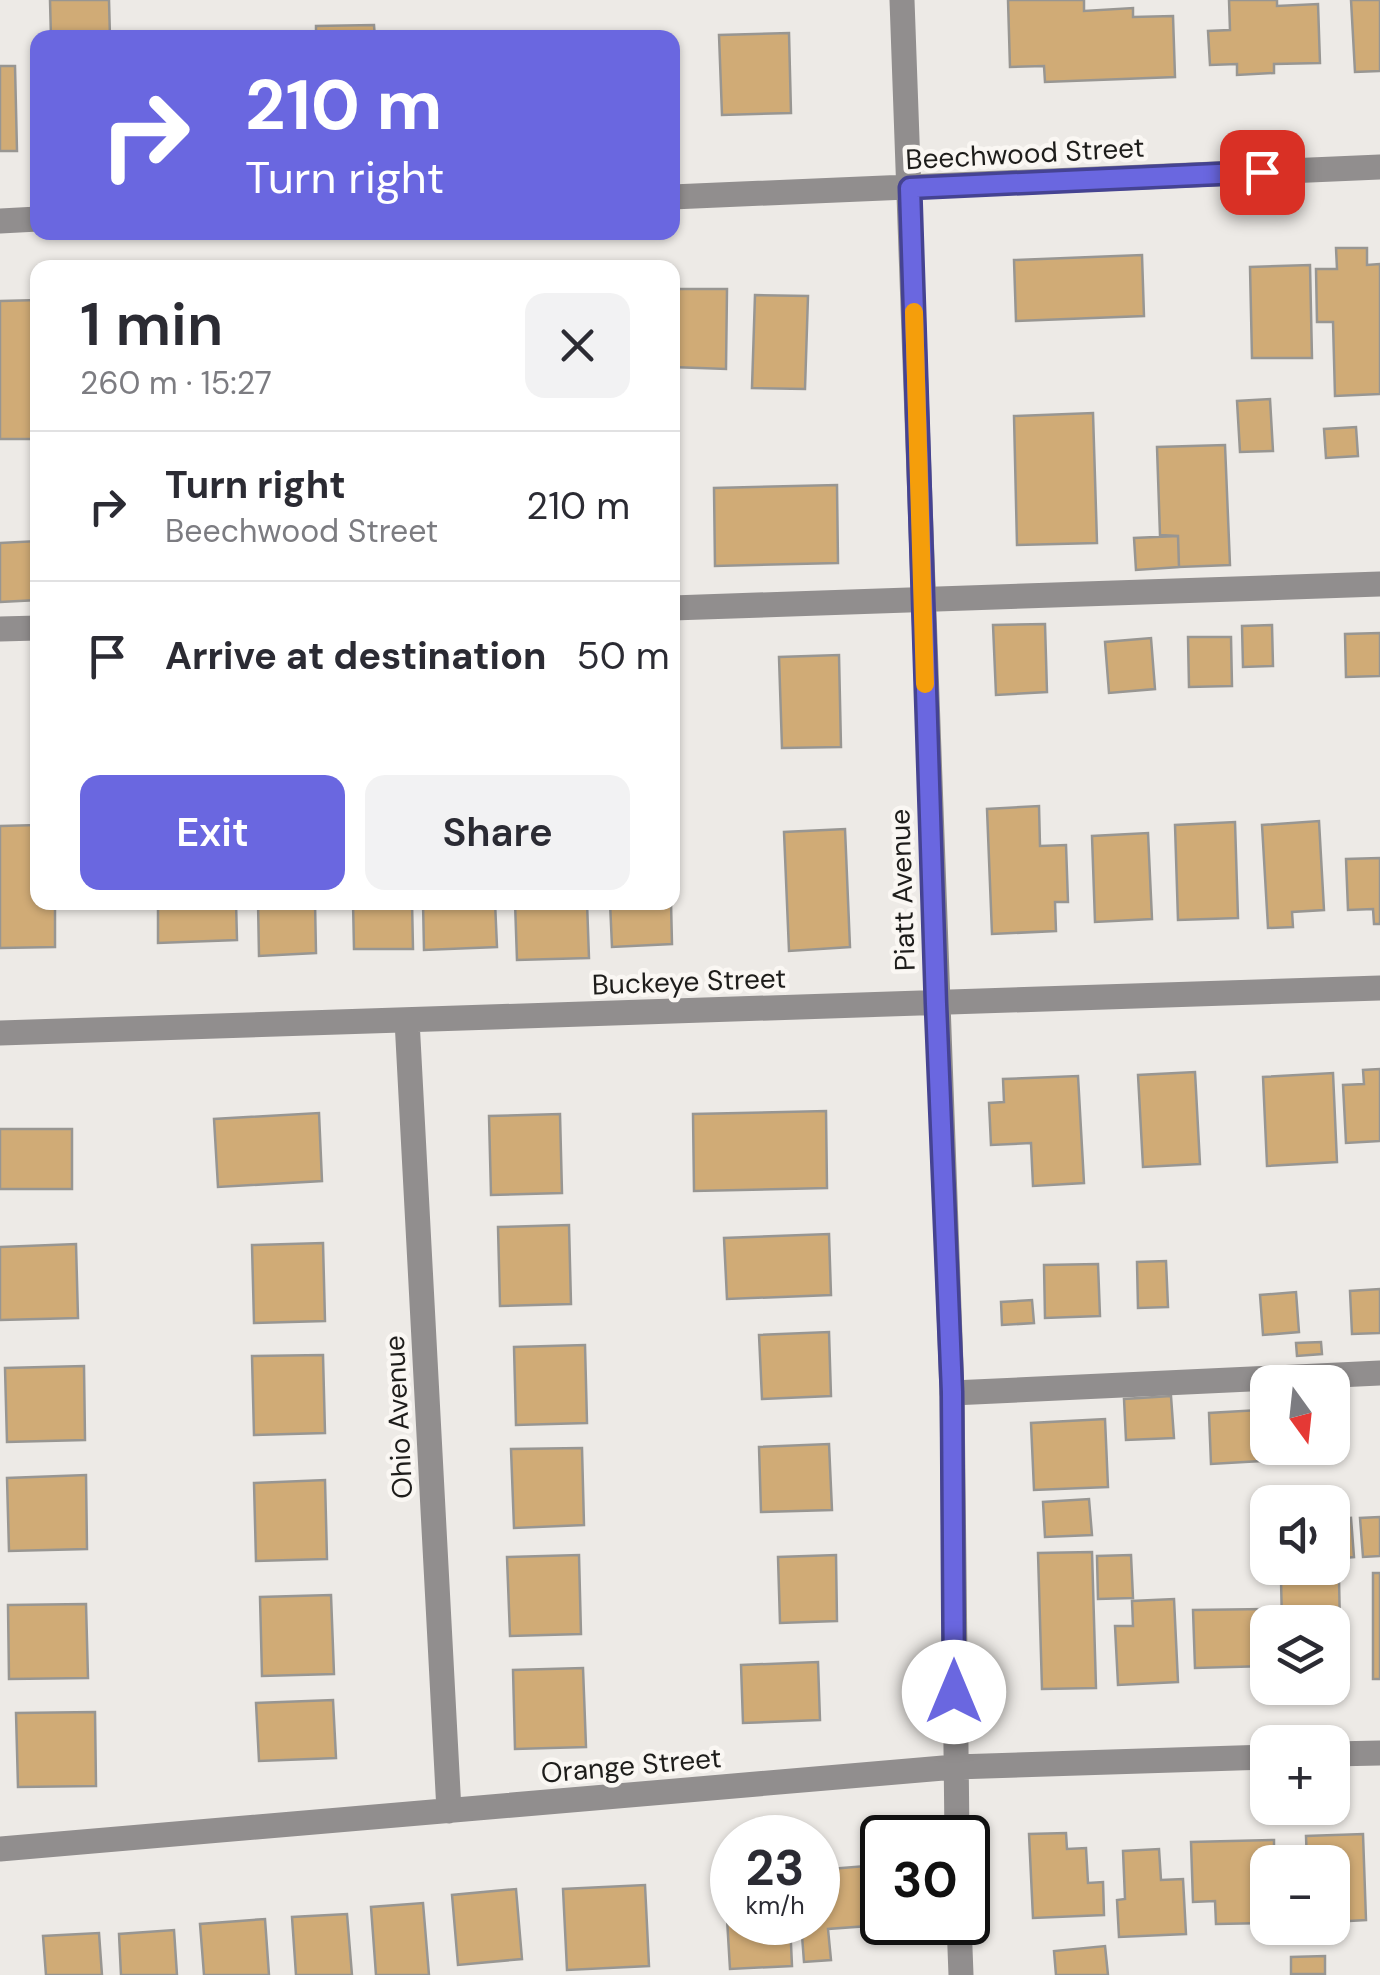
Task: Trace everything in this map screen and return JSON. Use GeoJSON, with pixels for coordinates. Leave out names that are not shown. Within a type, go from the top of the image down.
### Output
{"type":"FeatureCollection","features":[{"type":"Feature","properties":{"kind":"street","name":"Piatt Avenue"},"geometry":{"type":"LineString","coordinates":[[902,0],[952,1392],[955,1815]]}},
{"type":"Feature","properties":{"kind":"street","name":"Beechwood Street"},"geometry":{"type":"LineString","coordinates":[[680,196],[1380,167]]}},
{"type":"Feature","properties":{"kind":"street"},"geometry":{"type":"LineString","coordinates":[[0,221],[30,220]]}},
{"type":"Feature","properties":{"kind":"street"},"geometry":{"type":"LineString","coordinates":[[680,608],[1380,584]]}},
{"type":"Feature","properties":{"kind":"street"},"geometry":{"type":"LineString","coordinates":[[0,629],[30,628]]}},
{"type":"Feature","properties":{"kind":"street","name":"Buckeye Street"},"geometry":{"type":"LineString","coordinates":[[0,1033],[1380,988]]}},
{"type":"Feature","properties":{"kind":"street","name":"Ohio Avenue"},"geometry":{"type":"LineString","coordinates":[[407,1020],[450,1811]]}},
{"type":"Feature","properties":{"kind":"street"},"geometry":{"type":"LineString","coordinates":[[952,1392],[1380,1373]]}},
{"type":"Feature","properties":{"kind":"street"},"geometry":{"type":"LineString","coordinates":[[1350,1754],[1380,1753]]}},
{"type":"Feature","properties":{"kind":"street","name":"Orange Street"},"geometry":{"type":"LineString","coordinates":[[0,1848],[954,1767],[1250,1757]]}},
{"type":"Feature","properties":{"kind":"street"},"geometry":{"type":"LineString","coordinates":[[959,1945],[960,1975]]}},
{"type":"Feature","properties":{"kind":"building"},"geometry":{"type":"Polygon","coordinates":[[[50,0],[109,0],[110,30],[51,30],[50,0]]]}},
{"type":"Feature","properties":{"kind":"building"},"geometry":{"type":"Polygon","coordinates":[[[1008,0],[1084,0],[1084,11],[1133,8],[1133,17],[1173,16],[1175,77],[1045,82],[1044,66],[1010,67],[1008,0]]]}},
{"type":"Feature","properties":{"kind":"building"},"geometry":{"type":"Polygon","coordinates":[[[1229,0],[1277,0],[1277,6],[1318,4],[1320,63],[1274,64],[1274,73],[1237,75],[1237,64],[1210,65],[1208,31],[1230,30],[1229,0]]]}},
{"type":"Feature","properties":{"kind":"building"},"geometry":{"type":"Polygon","coordinates":[[[1351,0],[1380,0],[1380,71],[1355,72],[1351,0]]]}},
{"type":"Feature","properties":{"kind":"building"},"geometry":{"type":"Polygon","coordinates":[[[374,25],[374,30],[316,30],[316,26],[374,25]]]}},
{"type":"Feature","properties":{"kind":"building"},"geometry":{"type":"Polygon","coordinates":[[[789,33],[791,113],[722,115],[719,35],[789,33]]]}},
{"type":"Feature","properties":{"kind":"building"},"geometry":{"type":"Polygon","coordinates":[[[0,66],[15,66],[17,151],[0,151],[0,66]]]}},
{"type":"Feature","properties":{"kind":"building"},"geometry":{"type":"Polygon","coordinates":[[[1336,248],[1367,248],[1367,265],[1380,264],[1380,394],[1335,396],[1333,322],[1317,322],[1316,269],[1337,269],[1336,248]]]}},
{"type":"Feature","properties":{"kind":"building"},"geometry":{"type":"Polygon","coordinates":[[[1142,255],[1144,316],[1016,321],[1014,260],[1142,255]]]}},
{"type":"Feature","properties":{"kind":"building"},"geometry":{"type":"Polygon","coordinates":[[[1310,265],[1312,358],[1252,358],[1250,267],[1310,265]]]}},
{"type":"Feature","properties":{"kind":"building"},"geometry":{"type":"Polygon","coordinates":[[[680,289],[727,289],[726,369],[680,367],[680,289]]]}},
{"type":"Feature","properties":{"kind":"building"},"geometry":{"type":"Polygon","coordinates":[[[755,295],[808,296],[805,389],[752,388],[755,295]]]}},
{"type":"Feature","properties":{"kind":"building"},"geometry":{"type":"Polygon","coordinates":[[[30,300],[30,439],[0,439],[0,301],[30,300]]]}},
{"type":"Feature","properties":{"kind":"building"},"geometry":{"type":"Polygon","coordinates":[[[1270,399],[1273,451],[1240,452],[1237,401],[1270,399]]]}},
{"type":"Feature","properties":{"kind":"building"},"geometry":{"type":"Polygon","coordinates":[[[1093,413],[1097,543],[1017,545],[1014,416],[1093,413]]]}},
{"type":"Feature","properties":{"kind":"building"},"geometry":{"type":"Polygon","coordinates":[[[1356,427],[1358,456],[1326,458],[1324,429],[1356,427]]]}},
{"type":"Feature","properties":{"kind":"building"},"geometry":{"type":"Polygon","coordinates":[[[1225,445],[1230,565],[1179,567],[1178,536],[1160,535],[1157,447],[1225,445]]]}},
{"type":"Feature","properties":{"kind":"building"},"geometry":{"type":"Polygon","coordinates":[[[837,485],[838,563],[715,566],[714,488],[837,485]]]}},
{"type":"Feature","properties":{"kind":"building"},"geometry":{"type":"Polygon","coordinates":[[[1178,536],[1179,567],[1136,570],[1134,538],[1178,536]]]}},
{"type":"Feature","properties":{"kind":"building"},"geometry":{"type":"Polygon","coordinates":[[[30,541],[30,600],[0,602],[0,543],[30,541]]]}},
{"type":"Feature","properties":{"kind":"building"},"geometry":{"type":"Polygon","coordinates":[[[1045,624],[1047,692],[996,695],[993,625],[1045,624]]]}},
{"type":"Feature","properties":{"kind":"building"},"geometry":{"type":"Polygon","coordinates":[[[1272,625],[1273,666],[1243,667],[1242,626],[1272,625]]]}},
{"type":"Feature","properties":{"kind":"building"},"geometry":{"type":"Polygon","coordinates":[[[1380,633],[1380,676],[1346,677],[1345,634],[1380,633]]]}},
{"type":"Feature","properties":{"kind":"building"},"geometry":{"type":"Polygon","coordinates":[[[1188,637],[1231,637],[1232,686],[1189,687],[1188,637]]]}},
{"type":"Feature","properties":{"kind":"building"},"geometry":{"type":"Polygon","coordinates":[[[1151,638],[1155,689],[1109,693],[1105,642],[1151,638]]]}},
{"type":"Feature","properties":{"kind":"building"},"geometry":{"type":"Polygon","coordinates":[[[839,655],[841,747],[782,748],[779,657],[839,655]]]}},
{"type":"Feature","properties":{"kind":"building"},"geometry":{"type":"Polygon","coordinates":[[[1039,806],[1040,846],[1066,845],[1068,902],[1055,902],[1056,931],[992,934],[987,809],[1039,806]]]}},
{"type":"Feature","properties":{"kind":"building"},"geometry":{"type":"Polygon","coordinates":[[[1319,821],[1324,910],[1292,912],[1293,927],[1268,928],[1262,825],[1319,821]]]}},
{"type":"Feature","properties":{"kind":"building"},"geometry":{"type":"Polygon","coordinates":[[[1235,822],[1238,918],[1178,920],[1175,825],[1235,822]]]}},
{"type":"Feature","properties":{"kind":"building"},"geometry":{"type":"Polygon","coordinates":[[[30,825],[30,910],[55,910],[55,947],[0,948],[0,826],[30,825]]]}},
{"type":"Feature","properties":{"kind":"building"},"geometry":{"type":"Polygon","coordinates":[[[845,829],[850,947],[789,951],[784,832],[845,829]]]}},
{"type":"Feature","properties":{"kind":"building"},"geometry":{"type":"Polygon","coordinates":[[[1148,833],[1152,919],[1095,922],[1092,836],[1148,833]]]}},
{"type":"Feature","properties":{"kind":"building"},"geometry":{"type":"Polygon","coordinates":[[[1380,858],[1380,924],[1374,924],[1373,909],[1348,910],[1346,859],[1380,858]]]}},
{"type":"Feature","properties":{"kind":"building"},"geometry":{"type":"Polygon","coordinates":[[[158,910],[236,910],[237,940],[158,943],[158,910]]]}},
{"type":"Feature","properties":{"kind":"building"},"geometry":{"type":"Polygon","coordinates":[[[258,910],[315,910],[316,953],[259,956],[258,910]]]}},
{"type":"Feature","properties":{"kind":"building"},"geometry":{"type":"Polygon","coordinates":[[[353,910],[412,910],[413,949],[354,949],[353,910]]]}},
{"type":"Feature","properties":{"kind":"building"},"geometry":{"type":"Polygon","coordinates":[[[423,910],[495,910],[497,947],[424,950],[423,910]]]}},
{"type":"Feature","properties":{"kind":"building"},"geometry":{"type":"Polygon","coordinates":[[[515,910],[587,910],[589,958],[517,960],[515,910]]]}},
{"type":"Feature","properties":{"kind":"building"},"geometry":{"type":"Polygon","coordinates":[[[610,910],[671,910],[672,944],[612,947],[610,910]]]}},
{"type":"Feature","properties":{"kind":"building"},"geometry":{"type":"Polygon","coordinates":[[[1380,1069],[1380,1141],[1346,1143],[1343,1085],[1364,1084],[1363,1070],[1380,1069]]]}},
{"type":"Feature","properties":{"kind":"building"},"geometry":{"type":"Polygon","coordinates":[[[1195,1072],[1200,1164],[1143,1167],[1138,1075],[1195,1072]]]}},
{"type":"Feature","properties":{"kind":"building"},"geometry":{"type":"Polygon","coordinates":[[[1333,1073],[1337,1162],[1267,1166],[1263,1077],[1333,1073]]]}},
{"type":"Feature","properties":{"kind":"building"},"geometry":{"type":"Polygon","coordinates":[[[1078,1076],[1084,1183],[1033,1186],[1031,1143],[991,1145],[989,1103],[1004,1102],[1003,1079],[1078,1076]]]}},
{"type":"Feature","properties":{"kind":"building"},"geometry":{"type":"Polygon","coordinates":[[[826,1111],[827,1188],[694,1191],[693,1114],[826,1111]]]}},
{"type":"Feature","properties":{"kind":"building"},"geometry":{"type":"Polygon","coordinates":[[[319,1113],[322,1181],[218,1187],[214,1119],[319,1113]]]}},
{"type":"Feature","properties":{"kind":"building"},"geometry":{"type":"Polygon","coordinates":[[[560,1114],[562,1193],[491,1195],[489,1116],[560,1114]]]}},
{"type":"Feature","properties":{"kind":"building"},"geometry":{"type":"Polygon","coordinates":[[[0,1129],[72,1129],[72,1189],[0,1189],[0,1129]]]}},
{"type":"Feature","properties":{"kind":"building"},"geometry":{"type":"Polygon","coordinates":[[[569,1225],[571,1304],[500,1306],[498,1227],[569,1225]]]}},
{"type":"Feature","properties":{"kind":"building"},"geometry":{"type":"Polygon","coordinates":[[[829,1234],[831,1295],[727,1299],[724,1238],[829,1234]]]}},
{"type":"Feature","properties":{"kind":"building"},"geometry":{"type":"Polygon","coordinates":[[[323,1243],[325,1321],[254,1323],[252,1245],[323,1243]]]}},
{"type":"Feature","properties":{"kind":"building"},"geometry":{"type":"Polygon","coordinates":[[[76,1244],[78,1318],[0,1320],[0,1247],[76,1244]]]}},
{"type":"Feature","properties":{"kind":"building"},"geometry":{"type":"Polygon","coordinates":[[[1166,1261],[1168,1307],[1138,1308],[1137,1262],[1166,1261]]]}},
{"type":"Feature","properties":{"kind":"building"},"geometry":{"type":"Polygon","coordinates":[[[1098,1264],[1100,1316],[1045,1318],[1044,1265],[1098,1264]]]}},
{"type":"Feature","properties":{"kind":"building"},"geometry":{"type":"Polygon","coordinates":[[[1380,1289],[1380,1333],[1352,1334],[1350,1291],[1380,1289]]]}},
{"type":"Feature","properties":{"kind":"building"},"geometry":{"type":"Polygon","coordinates":[[[1296,1292],[1299,1332],[1263,1335],[1260,1295],[1296,1292]]]}},
{"type":"Feature","properties":{"kind":"building"},"geometry":{"type":"Polygon","coordinates":[[[1032,1300],[1034,1323],[1002,1325],[1001,1302],[1032,1300]]]}},
{"type":"Feature","properties":{"kind":"building"},"geometry":{"type":"Polygon","coordinates":[[[829,1332],[831,1396],[762,1399],[759,1335],[829,1332]]]}},
{"type":"Feature","properties":{"kind":"building"},"geometry":{"type":"Polygon","coordinates":[[[1321,1342],[1322,1354],[1297,1356],[1296,1343],[1321,1342]]]}},
{"type":"Feature","properties":{"kind":"building"},"geometry":{"type":"Polygon","coordinates":[[[585,1345],[587,1423],[516,1425],[514,1347],[585,1345]]]}},
{"type":"Feature","properties":{"kind":"building"},"geometry":{"type":"Polygon","coordinates":[[[323,1355],[325,1433],[254,1435],[252,1356],[323,1355]]]}},
{"type":"Feature","properties":{"kind":"building"},"geometry":{"type":"Polygon","coordinates":[[[84,1366],[85,1440],[7,1442],[5,1368],[84,1366]]]}},
{"type":"Feature","properties":{"kind":"building"},"geometry":{"type":"Polygon","coordinates":[[[1171,1396],[1174,1438],[1126,1440],[1124,1399],[1171,1396]]]}},
{"type":"Feature","properties":{"kind":"building"},"geometry":{"type":"Polygon","coordinates":[[[1250,1411],[1250,1462],[1211,1464],[1209,1413],[1250,1411]]]}},
{"type":"Feature","properties":{"kind":"building"},"geometry":{"type":"Polygon","coordinates":[[[1105,1419],[1108,1487],[1034,1490],[1031,1423],[1105,1419]]]}},
{"type":"Feature","properties":{"kind":"building"},"geometry":{"type":"Polygon","coordinates":[[[829,1444],[832,1510],[761,1512],[759,1447],[829,1444]]]}},
{"type":"Feature","properties":{"kind":"building"},"geometry":{"type":"Polygon","coordinates":[[[582,1448],[584,1525],[514,1528],[511,1449],[582,1448]]]}},
{"type":"Feature","properties":{"kind":"building"},"geometry":{"type":"Polygon","coordinates":[[[86,1475],[87,1549],[9,1551],[7,1478],[86,1475]]]}},
{"type":"Feature","properties":{"kind":"building"},"geometry":{"type":"Polygon","coordinates":[[[325,1480],[327,1559],[256,1561],[254,1483],[325,1480]]]}},
{"type":"Feature","properties":{"kind":"building"},"geometry":{"type":"Polygon","coordinates":[[[1089,1499],[1092,1535],[1045,1537],[1043,1502],[1089,1499]]]}},
{"type":"Feature","properties":{"kind":"building"},"geometry":{"type":"Polygon","coordinates":[[[1380,1517],[1380,1556],[1363,1557],[1360,1518],[1380,1517]]]}},
{"type":"Feature","properties":{"kind":"building"},"geometry":{"type":"Polygon","coordinates":[[[1350,1518],[1354,1557],[1350,1557],[1350,1518]]]}},
{"type":"Feature","properties":{"kind":"building"},"geometry":{"type":"Polygon","coordinates":[[[1092,1552],[1096,1688],[1042,1689],[1038,1553],[1092,1552]]]}},
{"type":"Feature","properties":{"kind":"building"},"geometry":{"type":"Polygon","coordinates":[[[579,1555],[581,1634],[510,1636],[507,1557],[579,1555]]]}},
{"type":"Feature","properties":{"kind":"building"},"geometry":{"type":"Polygon","coordinates":[[[836,1555],[837,1621],[780,1623],[778,1557],[836,1555]]]}},
{"type":"Feature","properties":{"kind":"building"},"geometry":{"type":"Polygon","coordinates":[[[1131,1555],[1133,1598],[1098,1599],[1097,1556],[1131,1555]]]}},
{"type":"Feature","properties":{"kind":"building"},"geometry":{"type":"Polygon","coordinates":[[[1373,1573],[1380,1573],[1380,1679],[1373,1679],[1373,1573]]]}},
{"type":"Feature","properties":{"kind":"building"},"geometry":{"type":"Polygon","coordinates":[[[1281,1585],[1339,1585],[1340,1605],[1282,1605],[1281,1585]]]}},
{"type":"Feature","properties":{"kind":"building"},"geometry":{"type":"Polygon","coordinates":[[[331,1595],[334,1674],[262,1676],[260,1597],[331,1595]]]}},
{"type":"Feature","properties":{"kind":"building"},"geometry":{"type":"Polygon","coordinates":[[[1174,1599],[1178,1682],[1118,1685],[1115,1626],[1133,1626],[1132,1601],[1174,1599]]]}},
{"type":"Feature","properties":{"kind":"building"},"geometry":{"type":"Polygon","coordinates":[[[86,1604],[88,1678],[9,1679],[8,1605],[86,1604]]]}},
{"type":"Feature","properties":{"kind":"building"},"geometry":{"type":"Polygon","coordinates":[[[1250,1609],[1250,1666],[1195,1668],[1193,1610],[1250,1609]]]}},
{"type":"Feature","properties":{"kind":"building"},"geometry":{"type":"Polygon","coordinates":[[[818,1662],[820,1720],[743,1723],[741,1665],[818,1662]]]}},
{"type":"Feature","properties":{"kind":"building"},"geometry":{"type":"Polygon","coordinates":[[[583,1668],[586,1747],[515,1749],[513,1670],[583,1668]]]}},
{"type":"Feature","properties":{"kind":"building"},"geometry":{"type":"Polygon","coordinates":[[[333,1700],[336,1758],[259,1761],[256,1703],[333,1700]]]}},
{"type":"Feature","properties":{"kind":"building"},"geometry":{"type":"Polygon","coordinates":[[[95,1712],[96,1786],[18,1787],[16,1713],[95,1712]]]}},
{"type":"Feature","properties":{"kind":"building"},"geometry":{"type":"Polygon","coordinates":[[[1066,1833],[1067,1849],[1086,1848],[1088,1883],[1103,1882],[1104,1915],[1033,1918],[1029,1834],[1066,1833]]]}},
{"type":"Feature","properties":{"kind":"building"},"geometry":{"type":"Polygon","coordinates":[[[1363,1834],[1366,1920],[1350,1921],[1350,1845],[1306,1845],[1306,1836],[1363,1834]]]}},
{"type":"Feature","properties":{"kind":"building"},"geometry":{"type":"Polygon","coordinates":[[[1274,1840],[1274,1845],[1250,1845],[1250,1923],[1216,1924],[1215,1901],[1193,1902],[1191,1842],[1274,1840]]]}},
{"type":"Feature","properties":{"kind":"building"},"geometry":{"type":"Polygon","coordinates":[[[1159,1849],[1161,1880],[1183,1879],[1186,1934],[1119,1937],[1117,1900],[1125,1899],[1123,1851],[1159,1849]]]}},
{"type":"Feature","properties":{"kind":"building"},"geometry":{"type":"Polygon","coordinates":[[[860,1866],[860,1927],[840,1928],[840,1868],[860,1866]]]}},
{"type":"Feature","properties":{"kind":"building"},"geometry":{"type":"Polygon","coordinates":[[[645,1885],[649,1966],[567,1970],[563,1889],[645,1885]]]}},
{"type":"Feature","properties":{"kind":"building"},"geometry":{"type":"Polygon","coordinates":[[[516,1889],[522,1959],[458,1965],[452,1895],[516,1889]]]}},
{"type":"Feature","properties":{"kind":"building"},"geometry":{"type":"Polygon","coordinates":[[[423,1903],[429,1975],[376,1975],[371,1907],[423,1903]]]}},
{"type":"Feature","properties":{"kind":"building"},"geometry":{"type":"Polygon","coordinates":[[[347,1914],[352,1975],[296,1975],[292,1917],[347,1914]]]}},
{"type":"Feature","properties":{"kind":"building"},"geometry":{"type":"Polygon","coordinates":[[[265,1919],[269,1975],[204,1975],[200,1924],[265,1919]]]}},
{"type":"Feature","properties":{"kind":"building"},"geometry":{"type":"Polygon","coordinates":[[[174,1930],[177,1975],[121,1975],[119,1934],[174,1930]]]}},
{"type":"Feature","properties":{"kind":"building"},"geometry":{"type":"Polygon","coordinates":[[[99,1933],[102,1975],[46,1975],[43,1936],[99,1933]]]}},
{"type":"Feature","properties":{"kind":"building"},"geometry":{"type":"Polygon","coordinates":[[[729,1945],[791,1945],[792,1966],[730,1969],[729,1945]]]}},
{"type":"Feature","properties":{"kind":"building"},"geometry":{"type":"Polygon","coordinates":[[[803,1945],[830,1945],[831,1960],[804,1962],[803,1945]]]}},
{"type":"Feature","properties":{"kind":"building"},"geometry":{"type":"Polygon","coordinates":[[[1105,1946],[1108,1975],[1056,1975],[1054,1951],[1105,1946]]]}},
{"type":"Feature","properties":{"kind":"building"},"geometry":{"type":"Polygon","coordinates":[[[1325,1956],[1325,1974],[1291,1974],[1291,1957],[1325,1956]]]}},
{"type":"Feature","properties":{"kind":"slow traffic"},"geometry":{"type":"LineString","coordinates":[[914,312],[925,684]]}},
{"type":"Feature","properties":{"kind":"route"},"geometry":{"type":"LineString","coordinates":[[954,1692],[952,1392],[910,188],[1262,172]]}}]}
